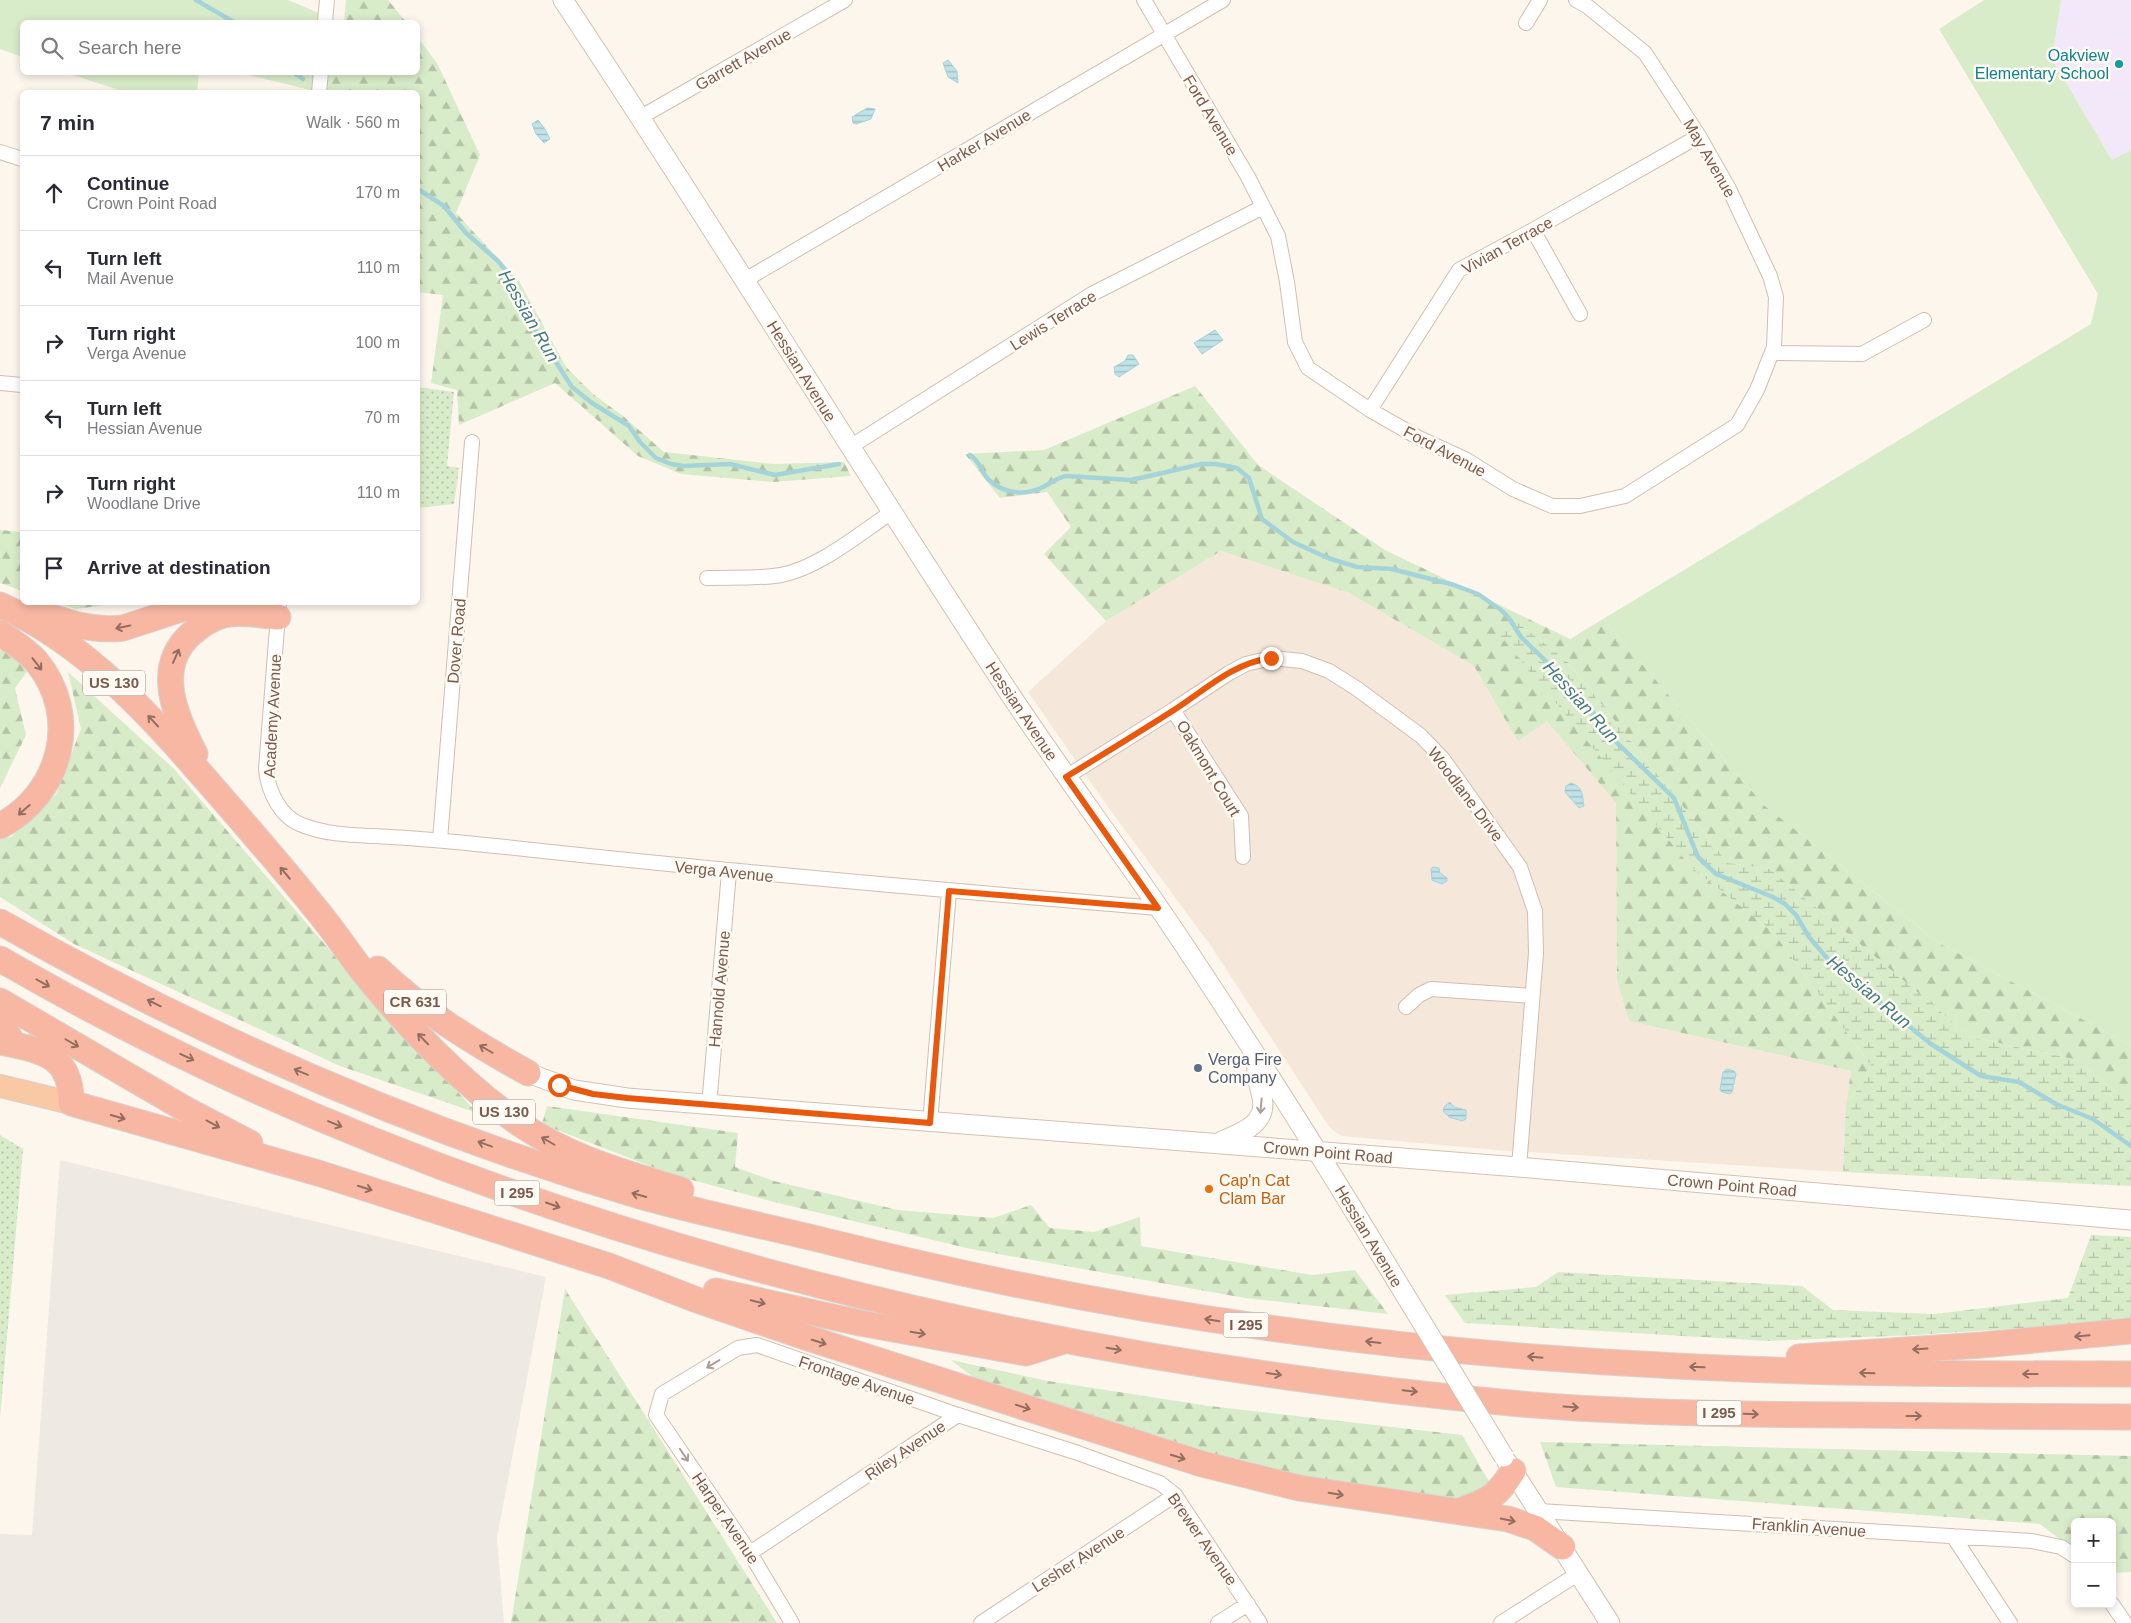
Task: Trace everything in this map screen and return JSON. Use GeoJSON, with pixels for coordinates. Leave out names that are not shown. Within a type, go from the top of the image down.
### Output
{"type":"FeatureCollection","features":[{"type":"Feature","properties":{"kind":"highway"},"geometry":{"type":"LineString","coordinates":[[0,601],[75,625],[100,630],[123,628],[194,605]]}},
{"type":"Feature","properties":{"kind":"highway","name":"US 130"},"geometry":{"type":"LineString","coordinates":[[0,605],[22,615],[61,640],[139,706],[209,783],[317,910],[365,974],[422,1037],[462,1076],[519,1123],[576,1156],[730,1205],[754,1224]]}},
{"type":"Feature","properties":{"kind":"highway"},"geometry":{"type":"LineString","coordinates":[[209,783],[174,710],[170,682],[175,657],[189,636],[201,625],[217,617],[278,610]]}},
{"type":"Feature","properties":{"kind":"highway"},"geometry":{"type":"LineString","coordinates":[[0,632],[36,662],[47,679],[56,696],[61,732],[49,779],[40,793],[29,807],[0,826]]}},
{"type":"Feature","properties":{"kind":"highway","name":"CR 631"},"geometry":{"type":"LineString","coordinates":[[317,910],[417,1004],[474,1042],[528,1073]]}},
{"type":"Feature","properties":{"kind":"highway","name":"I 295"},"geometry":{"type":"LineString","coordinates":[[0,922],[98,976],[190,1021],[282,1064],[406,1116],[530,1160],[643,1196],[880,1255],[1007,1283],[1167,1313],[1281,1330],[1394,1344],[1535,1357],[1675,1366],[1892,1374],[2131,1374]]}},
{"type":"Feature","properties":{"kind":"highway","name":"I 295"},"geometry":{"type":"LineString","coordinates":[[0,959],[155,1042],[240,1082],[330,1122],[486,1182],[584,1216],[732,1261],[845,1291],[1066,1340],[1309,1379],[1521,1404],[1648,1412],[1775,1415],[2131,1417]]}},
{"type":"Feature","properties":{"kind":"highway"},"geometry":{"type":"LineString","coordinates":[[0,1001],[192,1113],[258,1147],[318,1174]]}},
{"type":"Feature","properties":{"kind":"highway"},"geometry":{"type":"LineString","coordinates":[[0,1021],[7,1044],[38,1051],[57,1061],[65,1070],[70,1079],[71,1103]]}},
{"type":"Feature","properties":{"kind":"highway"},"geometry":{"type":"LineString","coordinates":[[0,1086],[71,1103],[318,1174],[609,1266],[697,1300],[811,1339],[1202,1464],[1252,1478],[1299,1488],[1389,1503],[1460,1511],[1508,1519],[1527,1525],[1562,1547]]}},
{"type":"Feature","properties":{"kind":"highway"},"geometry":{"type":"LineString","coordinates":[[609,1266],[802,1311],[1026,1352],[1066,1340]]}},
{"type":"Feature","properties":{"kind":"highway"},"geometry":{"type":"LineString","coordinates":[[1746,1369],[1784,1358],[1982,1345],[2131,1331]]}},
{"type":"Feature","properties":{"kind":"highway"},"geometry":{"type":"LineString","coordinates":[[1460,1511],[1482,1503],[1495,1495],[1509,1464]]}},
{"type":"Feature","properties":{"kind":"main road","name":"Hessian Avenue"},"geometry":{"type":"LineString","coordinates":[[563,0],[641,117],[892,512],[1066,777],[1158,908],[1317,1151],[1509,1464],[1610,1623]]}},
{"type":"Feature","properties":{"kind":"main road"},"geometry":{"type":"LineString","coordinates":[[1218,1143],[1253,1126],[1260,1117],[1263,1100],[1256,1072],[1257,1058]]}},
{"type":"Feature","properties":{"kind":"main road","name":"Crown Point Road"},"geometry":{"type":"LineString","coordinates":[[528,1073],[574,1090],[593,1094],[709,1106],[1519,1167],[2131,1220]]}},
{"type":"Feature","properties":{"kind":"street"},"geometry":{"type":"LineString","coordinates":[[325,20],[327,0]]}},
{"type":"Feature","properties":{"kind":"street","name":"Garrett Avenue"},"geometry":{"type":"LineString","coordinates":[[641,117],[845,0]]}},
{"type":"Feature","properties":{"kind":"street","name":"Ford Avenue"},"geometry":{"type":"LineString","coordinates":[[1144,0],[1248,177],[1278,236],[1287,282],[1291,325],[1301,357],[1308,368],[1319,377],[1370,410],[1419,438],[1465,459],[1513,489],[1552,506],[1580,506],[1626,496],[1737,425],[1757,390],[1772,353]]}},
{"type":"Feature","properties":{"kind":"street","name":"Harker Avenue"},"geometry":{"type":"LineString","coordinates":[[745,280],[1223,0]]}},
{"type":"Feature","properties":{"kind":"street"},"geometry":{"type":"LineString","coordinates":[[1526,23],[1540,0]]}},
{"type":"Feature","properties":{"kind":"street","name":"May Avenue"},"geometry":{"type":"LineString","coordinates":[[1576,0],[1587,6],[1645,53],[1699,136],[1729,190],[1770,276],[1776,297],[1774,348],[1772,353]]}},
{"type":"Feature","properties":{"kind":"street"},"geometry":{"type":"LineString","coordinates":[[319,90],[321,75]]}},
{"type":"Feature","properties":{"kind":"street","name":"Vivian Terrace"},"geometry":{"type":"LineString","coordinates":[[1370,410],[1458,270],[1699,136]]}},
{"type":"Feature","properties":{"kind":"street"},"geometry":{"type":"LineString","coordinates":[[0,152],[20,159]]}},
{"type":"Feature","properties":{"kind":"street","name":"Lewis Terrace"},"geometry":{"type":"LineString","coordinates":[[850,447],[1092,294],[1263,207]]}},
{"type":"Feature","properties":{"kind":"street"},"geometry":{"type":"LineString","coordinates":[[1533,230],[1580,314]]}},
{"type":"Feature","properties":{"kind":"street"},"geometry":{"type":"LineString","coordinates":[[1772,353],[1862,354],[1924,320]]}},
{"type":"Feature","properties":{"kind":"street"},"geometry":{"type":"LineString","coordinates":[[0,383],[20,385]]}},
{"type":"Feature","properties":{"kind":"street","name":"Dover Road"},"geometry":{"type":"LineString","coordinates":[[440,840],[472,442]]}},
{"type":"Feature","properties":{"kind":"street"},"geometry":{"type":"LineString","coordinates":[[707,578],[780,575],[800,569],[822,558],[892,512]]}},
{"type":"Feature","properties":{"kind":"street","name":"Academy Avenue"},"geometry":{"type":"LineString","coordinates":[[278,610],[266,769],[271,792],[281,809],[293,821]]}},
{"type":"Feature","properties":{"kind":"street","name":"Woodlane Drive"},"geometry":{"type":"LineString","coordinates":[[1066,777],[1229,673],[1246,664],[1271,658],[1294,659],[1329,670],[1421,736],[1443,759],[1520,867],[1535,911],[1536,953],[1519,1167]]}},
{"type":"Feature","properties":{"kind":"street","name":"Oakmont Court"},"geometry":{"type":"LineString","coordinates":[[1173,710],[1241,816],[1243,857]]}},
{"type":"Feature","properties":{"kind":"street","name":"Verga Avenue"},"geometry":{"type":"LineString","coordinates":[[293,821],[317,830],[440,840],[729,872],[1158,908]]}},
{"type":"Feature","properties":{"kind":"street","name":"Hannold Avenue"},"geometry":{"type":"LineString","coordinates":[[709,1106],[729,872]]}},
{"type":"Feature","properties":{"kind":"street"},"geometry":{"type":"LineString","coordinates":[[930,1123],[949,891]]}},
{"type":"Feature","properties":{"kind":"street"},"geometry":{"type":"LineString","coordinates":[[1406,1007],[1419,995],[1431,989],[1532,996]]}},
{"type":"Feature","properties":{"kind":"street","name":"Frontage Avenue"},"geometry":{"type":"LineString","coordinates":[[656,1415],[662,1394],[738,1348],[757,1345],[958,1415]]}},
{"type":"Feature","properties":{"kind":"street","name":"Harper Avenue"},"geometry":{"type":"LineString","coordinates":[[656,1415],[750,1553],[792,1623]]}},
{"type":"Feature","properties":{"kind":"street","name":"Riley Avenue"},"geometry":{"type":"LineString","coordinates":[[750,1553],[958,1415],[1074,1452]]}},
{"type":"Feature","properties":{"kind":"street","name":"Brewer Avenue"},"geometry":{"type":"LineString","coordinates":[[1074,1452],[1160,1483],[1176,1495],[1260,1623]]}},
{"type":"Feature","properties":{"kind":"street","name":"Lesher Avenue"},"geometry":{"type":"LineString","coordinates":[[981,1623],[1176,1495]]}},
{"type":"Feature","properties":{"kind":"street","name":"Franklin Avenue"},"geometry":{"type":"LineString","coordinates":[[1539,1511],[2032,1541],[2061,1547],[2071,1553]]}},
{"type":"Feature","properties":{"kind":"street"},"geometry":{"type":"LineString","coordinates":[[1953,1536],[2010,1623]]}},
{"type":"Feature","properties":{"kind":"street"},"geometry":{"type":"LineString","coordinates":[[1501,1623],[1578,1573]]}},
{"type":"Feature","properties":{"kind":"street"},"geometry":{"type":"LineString","coordinates":[[1218,1623],[1248,1604]]}},
{"type":"Feature","properties":{"kind":"street"},"geometry":{"type":"LineString","coordinates":[[2115,1608],[2124,1623]]}},
{"type":"Feature","properties":{"kind":"shaded area"},"geometry":{"type":"Polygon","coordinates":[[[2061,0],[2131,0],[2131,150],[2113,161],[2052,59],[2061,0]]]}},
{"type":"Feature","properties":{"kind":"shaded area"},"geometry":{"type":"Polygon","coordinates":[[[1221,551],[1349,593],[1474,666],[1518,740],[1547,720],[1616,803],[1617,980],[1629,1021],[1851,1071],[1846,1105],[1843,1172],[1496,1150],[1342,1136],[1335,1132],[1328,1125],[1211,946],[1103,800],[1028,692],[1106,621],[1221,551]]]}},
{"type":"Feature","properties":{"kind":"shaded area"},"geometry":{"type":"Polygon","coordinates":[[[60,1160],[546,1277],[497,1538],[504,1623],[0,1623],[0,1534],[32,1535],[60,1160]]]}},
{"type":"Feature","properties":{"kind":"green space"},"geometry":{"type":"Polygon","coordinates":[[[0,0],[288,0],[326,16],[325,20],[20,20],[20,56],[0,49],[0,0]]]}},
{"type":"Feature","properties":{"kind":"green space"},"geometry":{"type":"Polygon","coordinates":[[[346,0],[388,0],[404,20],[344,20],[346,0]]]}},
{"type":"Feature","properties":{"kind":"green space"},"geometry":{"type":"Polygon","coordinates":[[[1984,0],[2061,0],[2052,59],[2112,160],[2131,150],[2131,1045],[1939,943],[1764,805],[1603,619],[2091,324],[2098,294],[1939,29],[1984,0]]]}},
{"type":"Feature","properties":{"kind":"green space"},"geometry":{"type":"Polygon","coordinates":[[[420,41],[437,63],[480,155],[456,213],[519,281],[566,367],[593,394],[623,416],[664,452],[773,464],[844,462],[851,476],[773,482],[681,474],[638,456],[555,383],[459,425],[457,390],[431,383],[443,295],[420,292],[420,90],[319,90],[253,75],[420,75],[420,41]]]}},
{"type":"Feature","properties":{"kind":"green space"},"geometry":{"type":"Polygon","coordinates":[[[73,75],[199,75],[197,90],[119,90],[73,75]]]}},
{"type":"Feature","properties":{"kind":"green space"},"geometry":{"type":"Polygon","coordinates":[[[249,75],[321,75],[319,90],[311,90],[249,75]]]}},
{"type":"Feature","properties":{"kind":"green space"},"geometry":{"type":"Polygon","coordinates":[[[1195,386],[1258,465],[1385,550],[1570,639],[1603,619],[1764,805],[1939,943],[2131,1045],[2131,1104],[2077,1060],[1971,1037],[1770,869],[1728,863],[1567,661],[1517,622],[1690,866],[1773,932],[1873,1068],[1846,1105],[1851,1071],[1629,1021],[1617,980],[1616,803],[1547,721],[1518,741],[1474,666],[1349,593],[1221,551],[1106,621],[1044,554],[1071,527],[1047,492],[1000,498],[965,454],[1044,450],[1195,386]]]}},
{"type":"Feature","properties":{"kind":"green space"},"geometry":{"type":"Polygon","coordinates":[[[420,387],[454,392],[447,466],[459,468],[454,504],[420,508],[420,387]]]}},
{"type":"Feature","properties":{"kind":"green space"},"geometry":{"type":"Polygon","coordinates":[[[0,530],[20,532],[20,590],[0,583],[0,530]]]}},
{"type":"Feature","properties":{"kind":"green space"},"geometry":{"type":"Polygon","coordinates":[[[63,605],[105,605],[76,609],[63,605]]]}},
{"type":"Feature","properties":{"kind":"green space"},"geometry":{"type":"Polygon","coordinates":[[[1517,622],[1567,661],[1728,863],[1770,869],[1971,1037],[2077,1060],[2131,1104],[2131,1186],[1843,1172],[1846,1105],[1873,1068],[1773,932],[1690,866],[1499,634],[1517,622]]]}},
{"type":"Feature","properties":{"kind":"green space"},"geometry":{"type":"Polygon","coordinates":[[[0,641],[32,665],[15,688],[26,735],[0,788],[0,641]]]}},
{"type":"Feature","properties":{"kind":"green space"},"geometry":{"type":"Polygon","coordinates":[[[68,672],[174,769],[358,983],[477,1113],[340,1066],[74,944],[0,897],[0,839],[11,837],[56,794],[81,729],[68,672]]]}},
{"type":"Feature","properties":{"kind":"green space"},"geometry":{"type":"Polygon","coordinates":[[[547,1106],[738,1133],[735,1167],[774,1181],[898,1210],[993,1218],[1031,1205],[1050,1228],[1094,1232],[1140,1217],[1141,1246],[1312,1275],[1355,1270],[1388,1314],[1245,1298],[971,1249],[782,1204],[673,1175],[542,1124],[547,1106]]]}},
{"type":"Feature","properties":{"kind":"green space"},"geometry":{"type":"Polygon","coordinates":[[[0,1135],[23,1149],[0,1419],[0,1135]]]}},
{"type":"Feature","properties":{"kind":"green space"},"geometry":{"type":"Polygon","coordinates":[[[2091,1235],[2131,1237],[2131,1321],[1916,1335],[1768,1341],[1465,1323],[1445,1295],[1536,1287],[1558,1272],[1802,1286],[1833,1310],[1934,1314],[2068,1298],[2091,1235]]]}},
{"type":"Feature","properties":{"kind":"green space"},"geometry":{"type":"Polygon","coordinates":[[[565,1289],[777,1623],[511,1623],[565,1289]]]}},
{"type":"Feature","properties":{"kind":"green space"},"geometry":{"type":"Polygon","coordinates":[[[951,1360],[1048,1381],[1209,1406],[1462,1435],[1491,1485],[1474,1500],[1451,1500],[1263,1470],[1113,1426],[979,1382],[951,1360]]]}},
{"type":"Feature","properties":{"kind":"green space"},"geometry":{"type":"Polygon","coordinates":[[[1540,1442],[2131,1456],[2131,1572],[2116,1573],[2116,1518],[2071,1518],[2071,1548],[2040,1524],[1556,1487],[1540,1442]]]}},
{"type":"Feature","properties":{"kind":"water"},"geometry":{"type":"Polygon","coordinates":[[[948,60],[957,71],[958,83],[948,77],[943,63],[948,60]]]}},
{"type":"Feature","properties":{"kind":"water"},"geometry":{"type":"Polygon","coordinates":[[[867,108],[875,109],[871,119],[856,124],[853,123],[852,117],[867,108]]]}},
{"type":"Feature","properties":{"kind":"water"},"geometry":{"type":"Polygon","coordinates":[[[538,120],[550,139],[544,143],[536,134],[532,124],[538,120]]]}},
{"type":"Feature","properties":{"kind":"water"},"geometry":{"type":"Polygon","coordinates":[[[1215,330],[1223,340],[1202,354],[1194,343],[1215,330]]]}},
{"type":"Feature","properties":{"kind":"water"},"geometry":{"type":"Polygon","coordinates":[[[1128,355],[1133,355],[1139,364],[1119,377],[1115,374],[1114,367],[1125,361],[1128,355]]]}},
{"type":"Feature","properties":{"kind":"water"},"geometry":{"type":"Polygon","coordinates":[[[1571,783],[1580,789],[1584,806],[1579,808],[1565,792],[1566,786],[1571,783]]]}},
{"type":"Feature","properties":{"kind":"water"},"geometry":{"type":"Polygon","coordinates":[[[1433,867],[1439,868],[1440,873],[1447,878],[1447,881],[1442,884],[1432,880],[1431,869],[1433,867]]]}},
{"type":"Feature","properties":{"kind":"water"},"geometry":{"type":"Polygon","coordinates":[[[1727,1069],[1734,1071],[1736,1074],[1730,1094],[1720,1090],[1723,1072],[1727,1069]]]}},
{"type":"Feature","properties":{"kind":"water"},"geometry":{"type":"Polygon","coordinates":[[[1450,1102],[1454,1107],[1466,1110],[1466,1119],[1462,1121],[1449,1117],[1443,1111],[1444,1107],[1450,1102]]]}},
{"type":"Feature","properties":{"kind":"waterway","name":"Hessian Run"},"geometry":{"type":"LineString","coordinates":[[196,0],[231,20]]}},
{"type":"Feature","properties":{"kind":"waterway","name":"Hessian Run"},"geometry":{"type":"LineString","coordinates":[[297,75],[303,79]]}},
{"type":"Feature","properties":{"kind":"waterway","name":"Hessian Run"},"geometry":{"type":"LineString","coordinates":[[420,190],[444,206],[466,233],[498,261],[506,271],[524,303],[532,325],[572,387],[592,403],[629,426],[640,442],[656,458],[683,466],[730,464],[775,475],[839,464]]}},
{"type":"Feature","properties":{"kind":"waterway","name":"Hessian Run"},"geometry":{"type":"LineString","coordinates":[[970,455],[976,460],[989,480],[1000,488],[1014,492],[1034,490],[1066,476],[1131,480],[1202,464],[1216,464],[1237,468],[1249,478],[1262,519],[1293,542],[1328,558],[1357,567],[1392,569],[1454,585],[1478,594],[1509,618],[1521,637],[1551,666],[1607,727],[1613,739],[1674,798],[1698,857],[1716,874],[1773,897],[1785,904],[1796,915],[1809,937],[1827,958],[1931,1044],[1981,1076],[2019,1082],[2056,1104],[2093,1119],[2131,1146]]}},
{"type":"Feature","properties":{"kind":"place","name":"Oakview Elementary School"},"geometry":{"type":"Point","coordinates":[2119,64]}},
{"type":"Feature","properties":{"kind":"place","name":"Verga Fire Company"},"geometry":{"type":"Point","coordinates":[1198,1068]}},
{"type":"Feature","properties":{"kind":"place","name":"Cap'n Cat Clam Bar"},"geometry":{"type":"Point","coordinates":[1209,1189]}},
{"type":"Feature","properties":{"kind":"route"},"geometry":{"type":"LineString","coordinates":[[559,1085],[593,1094],[627,1098],[930,1123],[949,891],[1158,908],[1066,777],[1229,673],[1252,661],[1271,658]]}}]}
